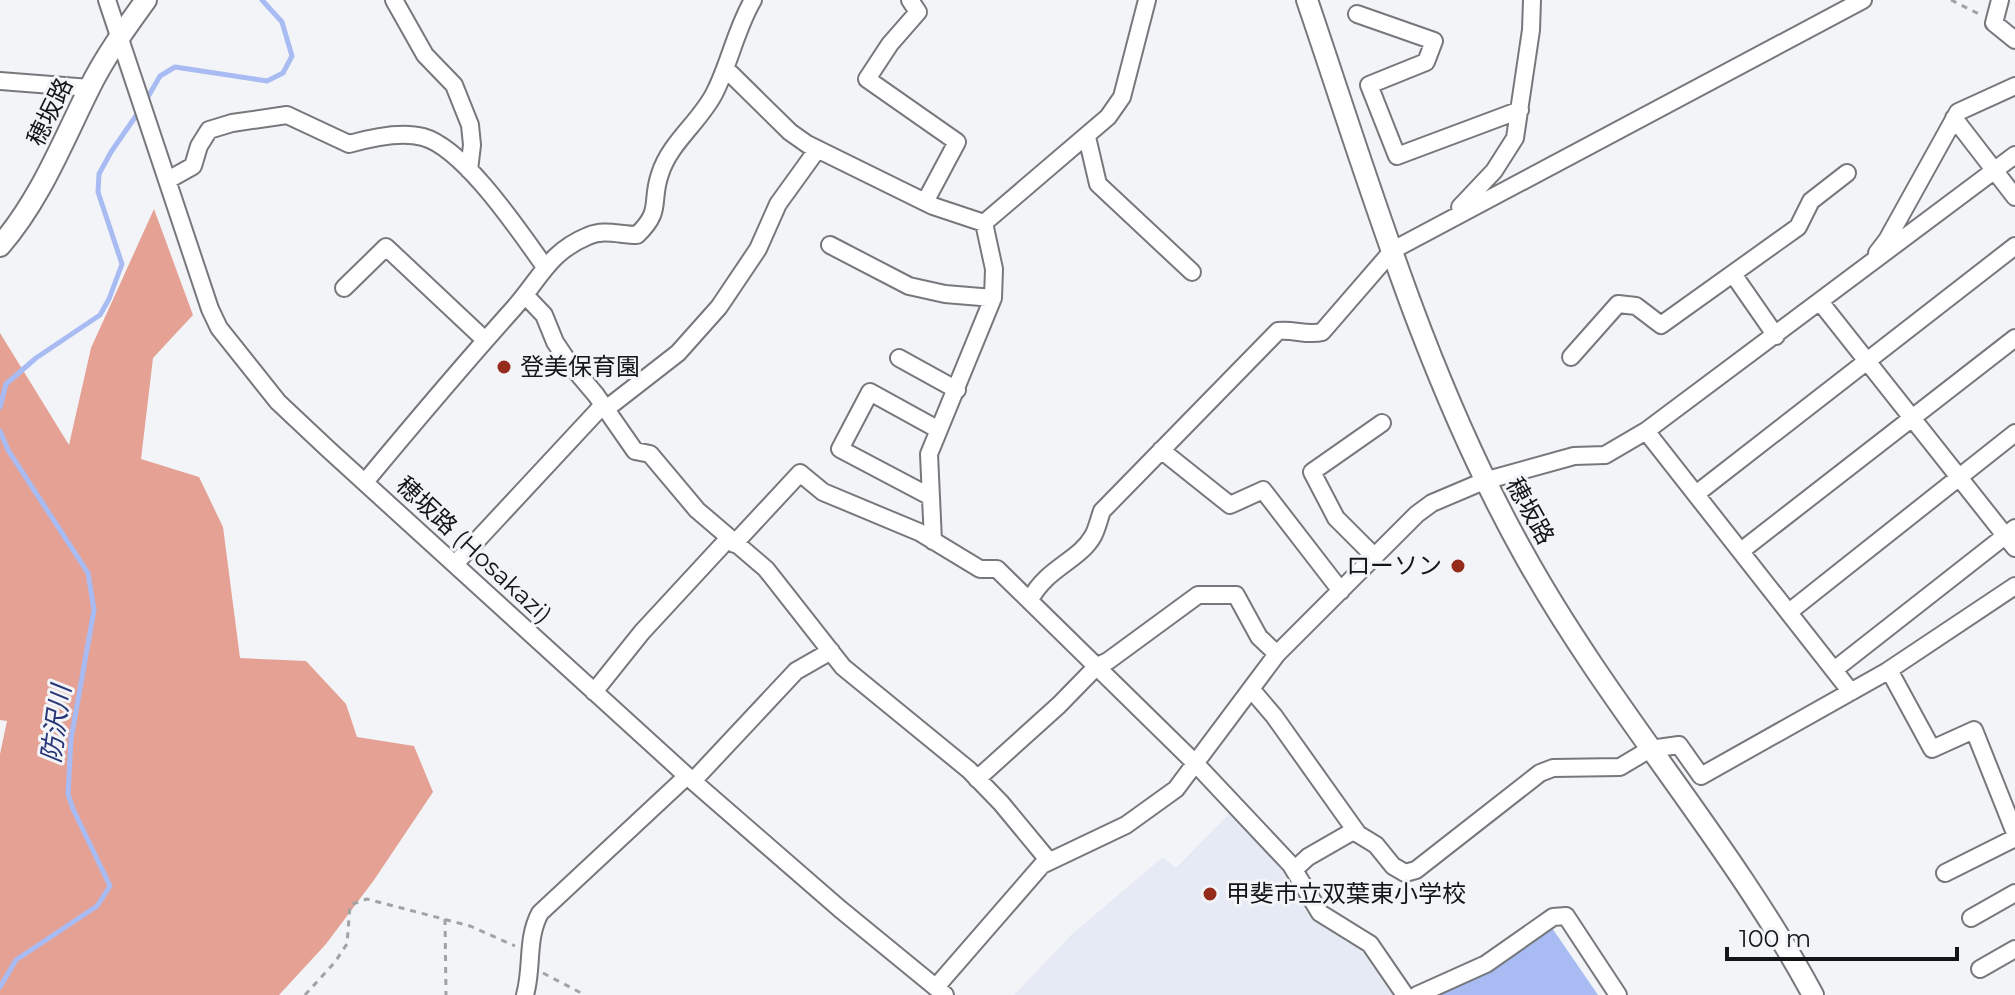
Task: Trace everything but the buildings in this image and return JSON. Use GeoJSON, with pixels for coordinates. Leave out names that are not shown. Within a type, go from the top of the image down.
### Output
{"type":"FeatureCollection","features":[{"type":"Feature","properties":{"kind":"main road","name":"穂坂路"},"geometry":{"type":"LineString","coordinates":[[0,246],[18,226],[62,149],[90,88],[146,0]]}},
{"type":"Feature","properties":{"kind":"main road","name":"穂坂路"},"geometry":{"type":"LineString","coordinates":[[1307,0],[1427,346],[1484,481],[1561,617],[1762,912],[1813,995]]}},
{"type":"Feature","properties":{"kind":"street","name":"穂坂路 (Hosakazi)"},"geometry":{"type":"LineString","coordinates":[[107,0],[210,309],[219,328],[278,402],[690,778],[840,909],[940,991]]}},
{"type":"Feature","properties":{"kind":"street"},"geometry":{"type":"LineString","coordinates":[[394,0],[425,55],[454,85],[470,125],[472,145],[469,170]]}},
{"type":"Feature","properties":{"kind":"street"},"geometry":{"type":"LineString","coordinates":[[365,482],[557,255],[602,231],[637,235],[652,220],[660,174],[672,151],[715,92],[743,17],[753,0]]}},
{"type":"Feature","properties":{"kind":"street"},"geometry":{"type":"LineString","coordinates":[[910,0],[918,12],[890,44],[867,79],[957,142],[925,202]]}},
{"type":"Feature","properties":{"kind":"street"},"geometry":{"type":"LineString","coordinates":[[984,223],[1108,117],[1122,97],[1147,0]]}},
{"type":"Feature","properties":{"kind":"street"},"geometry":{"type":"LineString","coordinates":[[1434,228],[1472,197],[1494,171],[1515,138],[1531,30],[1532,0]]}},
{"type":"Feature","properties":{"kind":"street"},"geometry":{"type":"LineString","coordinates":[[1030,600],[1038,584],[1094,535],[1102,511],[1278,331],[1293,329],[1311,335],[1322,332],[1393,250],[1863,0]]}},
{"type":"Feature","properties":{"kind":"street"},"geometry":{"type":"LineString","coordinates":[[2000,0],[1994,23],[2015,40]]}},
{"type":"Feature","properties":{"kind":"street"},"geometry":{"type":"LineString","coordinates":[[1357,14],[1434,41],[1426,62],[1369,85],[1397,156],[1520,110]]}},
{"type":"Feature","properties":{"kind":"street"},"geometry":{"type":"LineString","coordinates":[[725,68],[790,132],[817,150],[925,202],[984,223]]}},
{"type":"Feature","properties":{"kind":"street"},"geometry":{"type":"LineString","coordinates":[[0,81],[90,88]]}},
{"type":"Feature","properties":{"kind":"street"},"geometry":{"type":"LineString","coordinates":[[1861,273],[1887,240],[1954,118],[1968,106],[2015,86]]}},
{"type":"Feature","properties":{"kind":"street"},"geometry":{"type":"LineString","coordinates":[[168,180],[193,166],[199,146],[209,130],[232,123],[287,115],[349,144],[365,140],[423,137],[451,153],[487,188],[545,267]]}},
{"type":"Feature","properties":{"kind":"street"},"geometry":{"type":"LineString","coordinates":[[1954,118],[2015,197]]}},
{"type":"Feature","properties":{"kind":"street"},"geometry":{"type":"LineString","coordinates":[[1087,137],[1098,184],[1192,272]]}},
{"type":"Feature","properties":{"kind":"street"},"geometry":{"type":"LineString","coordinates":[[455,564],[604,407],[678,353],[719,307],[758,249],[778,204],[817,150]]}},
{"type":"Feature","properties":{"kind":"street"},"geometry":{"type":"LineString","coordinates":[[940,991],[1042,865],[1126,825],[1176,789],[1277,654],[1417,514],[1432,503],[1484,481],[1574,456],[1605,455],[1646,431],[2015,155]]}},
{"type":"Feature","properties":{"kind":"street"},"geometry":{"type":"LineString","coordinates":[[1571,357],[1618,304],[1636,306],[1661,325],[1798,227],[1811,201],[1847,173]]}},
{"type":"Feature","properties":{"kind":"street"},"geometry":{"type":"LineString","coordinates":[[933,541],[929,454],[993,298],[994,269],[984,223]]}},
{"type":"Feature","properties":{"kind":"street"},"geometry":{"type":"LineString","coordinates":[[830,245],[909,286],[945,294],[993,298]]}},
{"type":"Feature","properties":{"kind":"street"},"geometry":{"type":"LineString","coordinates":[[1696,494],[2015,246]]}},
{"type":"Feature","properties":{"kind":"street"},"geometry":{"type":"LineString","coordinates":[[344,288],[386,247],[485,340]]}},
{"type":"Feature","properties":{"kind":"street"},"geometry":{"type":"LineString","coordinates":[[1733,274],[1776,336]]}},
{"type":"Feature","properties":{"kind":"street"},"geometry":{"type":"LineString","coordinates":[[525,295],[544,315],[555,342],[635,451],[650,454],[697,510],[766,569],[843,667],[930,736],[977,779],[1049,861]]}},
{"type":"Feature","properties":{"kind":"street"},"geometry":{"type":"LineString","coordinates":[[1821,303],[1958,477],[2012,537],[1834,670]]}},
{"type":"Feature","properties":{"kind":"street"},"geometry":{"type":"LineString","coordinates":[[1741,551],[2015,338]]}},
{"type":"Feature","properties":{"kind":"street"},"geometry":{"type":"LineString","coordinates":[[899,358],[957,390]]}},
{"type":"Feature","properties":{"kind":"street"},"geometry":{"type":"LineString","coordinates":[[931,497],[840,449],[870,392],[939,430]]}},
{"type":"Feature","properties":{"kind":"street"},"geometry":{"type":"LineString","coordinates":[[1375,557],[1336,518],[1312,472],[1382,423]]}},
{"type":"Feature","properties":{"kind":"street"},"geometry":{"type":"LineString","coordinates":[[1646,431],[1851,692]]}},
{"type":"Feature","properties":{"kind":"street"},"geometry":{"type":"LineString","coordinates":[[1789,612],[2015,433]]}},
{"type":"Feature","properties":{"kind":"street"},"geometry":{"type":"LineString","coordinates":[[1161,450],[1230,505],[1263,490],[1341,591]]}},
{"type":"Feature","properties":{"kind":"street"},"geometry":{"type":"LineString","coordinates":[[594,692],[642,632],[800,473],[823,492],[919,532],[980,569],[997,569],[1196,764],[1294,870],[1320,913],[1362,936],[1370,944],[1405,995]]}},
{"type":"Feature","properties":{"kind":"street"},"geometry":{"type":"LineString","coordinates":[[1251,689],[1274,716],[1355,830],[1376,845],[1393,866],[1405,873],[1416,870],[1540,773],[1553,768],[1620,767],[1650,749],[1679,745],[1701,776],[1889,670],[2015,586]]}},
{"type":"Feature","properties":{"kind":"street"},"geometry":{"type":"LineString","coordinates":[[977,779],[1097,666],[1198,595],[1236,595],[1259,637],[1277,654]]}},
{"type":"Feature","properties":{"kind":"street"},"geometry":{"type":"LineString","coordinates":[[525,995],[533,927],[540,913],[690,778],[796,671],[831,651]]}},
{"type":"Feature","properties":{"kind":"street"},"geometry":{"type":"LineString","coordinates":[[1889,670],[1932,749],[1974,730],[2015,836],[1945,873]]}},
{"type":"Feature","properties":{"kind":"street"},"geometry":{"type":"LineString","coordinates":[[1294,870],[1317,851],[1355,830]]}},
{"type":"Feature","properties":{"kind":"street"},"geometry":{"type":"LineString","coordinates":[[1971,918],[2015,893]]}},
{"type":"Feature","properties":{"kind":"street"},"geometry":{"type":"LineString","coordinates":[[1417,995],[1486,964],[1553,917],[1566,916],[1618,995]]}},
{"type":"Feature","properties":{"kind":"street"},"geometry":{"type":"LineString","coordinates":[[1980,969],[2015,949]]}},
{"type":"Feature","properties":{"kind":"path"},"geometry":{"type":"LineString","coordinates":[[1951,0],[1994,23]]}},
{"type":"Feature","properties":{"kind":"path"},"geometry":{"type":"LineString","coordinates":[[305,995],[347,944],[350,905],[367,899],[488,933],[585,995]]}},
{"type":"Feature","properties":{"kind":"path"},"geometry":{"type":"LineString","coordinates":[[445,919],[446,995]]}},
{"type":"Feature","properties":{"kind":"shaded area"},"geometry":{"type":"Polygon","coordinates":[[[154,209],[193,315],[153,358],[141,459],[199,477],[223,527],[240,658],[306,661],[346,704],[357,737],[414,746],[433,792],[374,880],[326,944],[279,995],[0,995],[0,754],[7,721],[0,720],[0,333],[69,445],[91,348],[154,209]]]}},
{"type":"Feature","properties":{"kind":"shaded area","name":"甲斐市立双葉東小学校"},"geometry":{"type":"Polygon","coordinates":[[[1232,811],[1288,870],[1315,918],[1364,944],[1397,992],[1394,995],[1014,995],[1072,934],[1163,857],[1176,868],[1232,811]]]}},
{"type":"Feature","properties":{"kind":"water"},"geometry":{"type":"Polygon","coordinates":[[[1550,925],[1598,995],[1428,995],[1550,925]]]}},
{"type":"Feature","properties":{"kind":"waterway","name":"防沢川"},"geometry":{"type":"LineString","coordinates":[[145,102],[160,76],[175,67],[267,81],[283,73],[292,56],[282,22],[262,0]]}},
{"type":"Feature","properties":{"kind":"waterway","name":"防沢川"},"geometry":{"type":"LineString","coordinates":[[0,407],[6,384],[36,358],[100,315],[109,299],[122,264],[98,192],[99,174],[140,110]]}},
{"type":"Feature","properties":{"kind":"waterway","name":"防沢川"},"geometry":{"type":"LineString","coordinates":[[0,431],[8,450],[88,573],[94,610],[71,739],[68,794],[110,886],[97,906],[16,960],[0,987]]}},
{"type":"Feature","properties":{"kind":"place","name":"登美保育園"},"geometry":{"type":"Point","coordinates":[504,367]}},
{"type":"Feature","properties":{"kind":"place","name":"ローソン"},"geometry":{"type":"Point","coordinates":[1458,566]}},
{"type":"Feature","properties":{"kind":"place","name":"甲斐市立双葉東小学校"},"geometry":{"type":"Point","coordinates":[1210,894]}}]}
